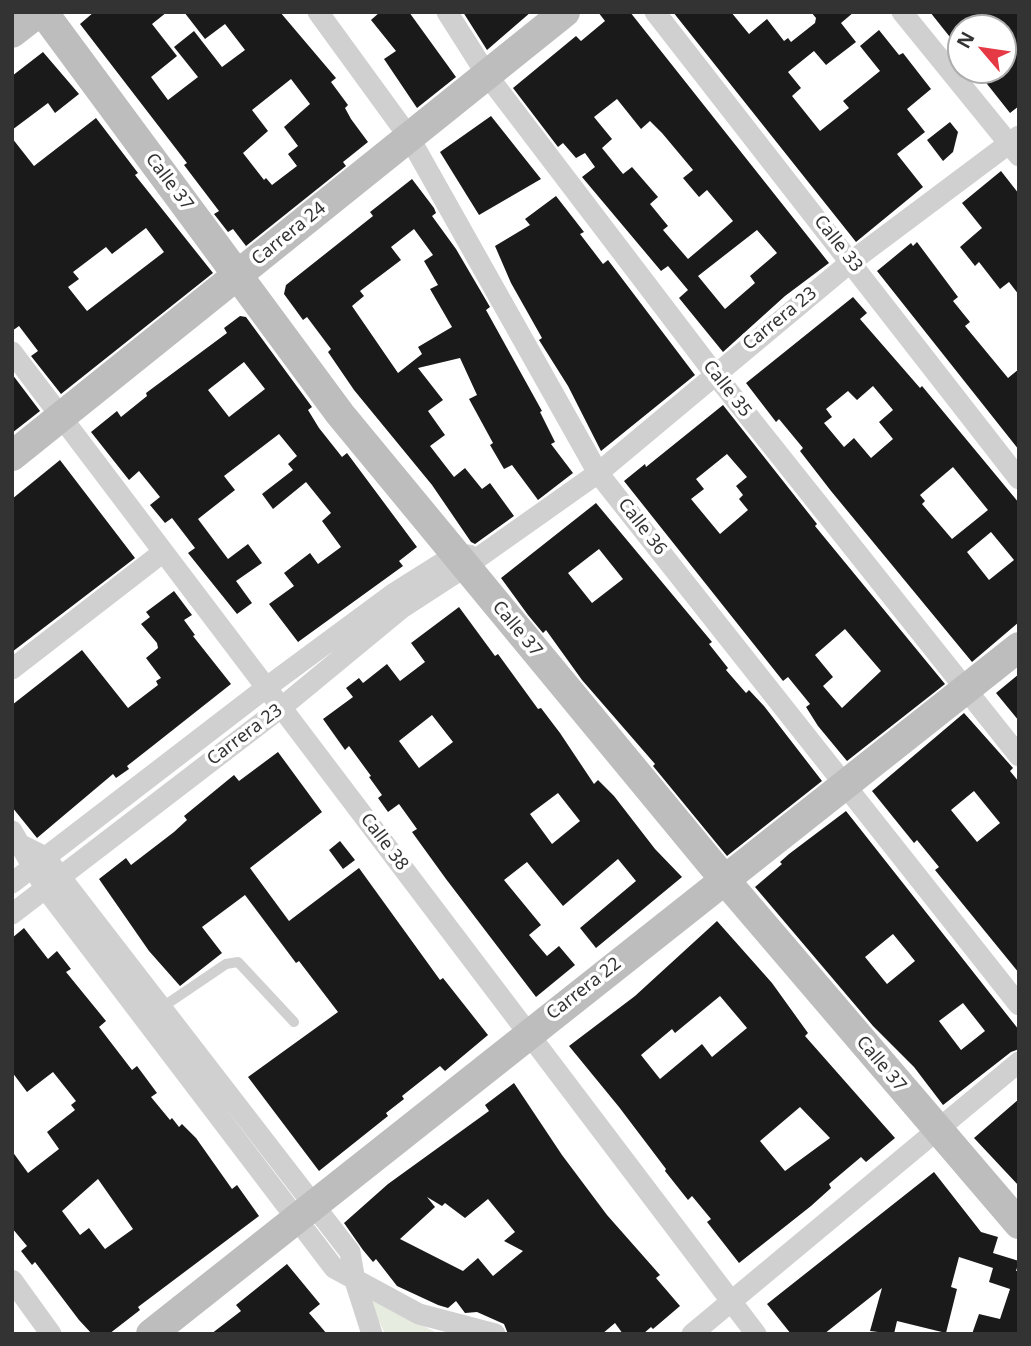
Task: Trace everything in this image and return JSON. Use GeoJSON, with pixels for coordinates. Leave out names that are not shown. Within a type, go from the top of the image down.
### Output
{"type":"FeatureCollection","features":[{"type":"Feature","properties":{"kind":"street"},"geometry":{"type":"LineString","coordinates":[[12,33],[41,12]]}},
{"type":"Feature","properties":{"kind":"street","name":"Calle 37"},"geometry":{"type":"LineString","coordinates":[[41,12],[340,414],[466,559],[724,879],[1019,1224]]}},
{"type":"Feature","properties":{"kind":"street","name":"Calle 36"},"geometry":{"type":"LineString","coordinates":[[318,12],[409,137],[598,472],[1019,1005]]}},
{"type":"Feature","properties":{"kind":"street","name":"Calle 35"},"geometry":{"type":"LineString","coordinates":[[447,12],[487,75],[714,373],[1019,756]]}},
{"type":"Feature","properties":{"kind":"street","name":"Carrera 24"},"geometry":{"type":"LineString","coordinates":[[12,456],[565,12]]}},
{"type":"Feature","properties":{"kind":"street","name":"Calle 33"},"geometry":{"type":"LineString","coordinates":[[655,12],[852,261],[1019,479]]}},
{"type":"Feature","properties":{"kind":"street"},"geometry":{"type":"LineString","coordinates":[[902,12],[1015,145]]}},
{"type":"Feature","properties":{"kind":"street","name":"Carrera 23"},"geometry":{"type":"LineString","coordinates":[[12,914],[282,707],[466,559],[598,472],[852,261],[1015,145]]}},
{"type":"Feature","properties":{"kind":"street","name":"Calle 38"},"geometry":{"type":"LineString","coordinates":[[12,352],[756,1334]]}},
{"type":"Feature","properties":{"kind":"street"},"geometry":{"type":"LineString","coordinates":[[12,669],[162,553]]}},
{"type":"Feature","properties":{"kind":"street","name":"Carrera 23"},"geometry":{"type":"LineString","coordinates":[[12,883],[393,594],[466,559]]}},
{"type":"Feature","properties":{"kind":"street","name":"Carrera 22"},"geometry":{"type":"LineString","coordinates":[[150,1334],[303,1210],[1019,647]]}},
{"type":"Feature","properties":{"kind":"street"},"geometry":{"type":"LineString","coordinates":[[18,839],[303,1210],[350,1252],[355,1281],[372,1334]]}},
{"type":"Feature","properties":{"kind":"street"},"geometry":{"type":"LineString","coordinates":[[52,882],[161,1008],[303,1210]]}},
{"type":"Feature","properties":{"kind":"street"},"geometry":{"type":"LineString","coordinates":[[692,1334],[1019,1062]]}},
{"type":"Feature","properties":{"kind":"street"},"geometry":{"type":"LineString","coordinates":[[12,1280],[51,1334]]}},
{"type":"Feature","properties":{"kind":"street"},"geometry":{"type":"LineString","coordinates":[[355,1281],[455,1330],[495,1334]]}},
{"type":"Feature","properties":{"kind":"lane"},"geometry":{"type":"LineString","coordinates":[[161,1008],[226,964],[238,962],[294,1022]]}},
{"type":"Feature","properties":{"kind":"shaded area"},"geometry":{"type":"Polygon","coordinates":[[[367,1296],[435,1332],[385,1334],[367,1296]]]}},
{"type":"Feature","properties":{"kind":"building"},"geometry":{"type":"Polygon","coordinates":[[[94,12],[167,12],[152,24],[177,56],[151,77],[168,100],[198,77],[174,47],[194,31],[222,67],[245,50],[225,24],[205,39],[184,12],[280,12],[336,78],[331,82],[348,105],[345,108],[351,119],[368,142],[343,162],[346,166],[246,246],[233,229],[228,232],[214,214],[219,211],[184,165],[187,163],[80,24],[94,12]],[[291,79],[252,110],[268,131],[243,153],[264,180],[266,178],[272,185],[297,166],[288,154],[298,146],[284,127],[310,104],[291,79]]]}},
{"type":"Feature","properties":{"kind":"building"},"geometry":{"type":"Polygon","coordinates":[[[380,12],[409,12],[456,77],[417,108],[384,59],[396,51],[371,20],[380,12]]]}},
{"type":"Feature","properties":{"kind":"building"},"geometry":{"type":"Polygon","coordinates":[[[463,12],[531,12],[487,50],[463,12]]]}},
{"type":"Feature","properties":{"kind":"building"},"geometry":{"type":"Polygon","coordinates":[[[598,12],[630,12],[829,263],[785,296],[723,352],[679,298],[688,290],[668,266],[661,271],[582,177],[595,167],[585,153],[576,158],[563,143],[558,147],[513,88],[576,36],[581,41],[605,21],[598,12]],[[617,99],[594,117],[612,139],[602,148],[623,174],[632,167],[658,197],[650,204],[668,226],[663,230],[688,259],[733,221],[707,190],[699,197],[683,178],[693,170],[662,133],[650,121],[641,129],[617,99]],[[757,230],[698,276],[725,309],[755,283],[750,276],[777,253],[757,230]]]}},
{"type":"Feature","properties":{"kind":"building"},"geometry":{"type":"Polygon","coordinates":[[[673,12],[731,12],[749,34],[767,19],[784,41],[788,38],[791,42],[815,23],[816,18],[811,12],[854,12],[841,23],[856,42],[826,65],[814,51],[788,72],[801,88],[792,96],[820,131],[849,108],[843,101],[880,71],[860,46],[879,30],[899,55],[903,53],[931,89],[907,109],[925,132],[897,154],[923,187],[856,242],[673,12]]]}},
{"type":"Feature","properties":{"kind":"building"},"geometry":{"type":"Polygon","coordinates":[[[930,12],[1019,12],[1019,106],[1010,113],[987,84],[1017,84],[1017,14],[947,14],[947,33],[930,12]]]}},
{"type":"Feature","properties":{"kind":"building"},"geometry":{"type":"Polygon","coordinates":[[[43,52],[79,94],[55,113],[48,103],[12,130],[12,76],[43,52]]]}},
{"type":"Feature","properties":{"kind":"building"},"geometry":{"type":"Polygon","coordinates":[[[491,116],[541,179],[479,215],[440,152],[491,116]]]}},
{"type":"Feature","properties":{"kind":"building"},"geometry":{"type":"Polygon","coordinates":[[[96,118],[138,173],[135,175],[213,273],[61,394],[31,356],[38,351],[19,326],[12,331],[12,138],[34,166],[96,118]],[[146,228],[112,254],[106,247],[73,272],[79,279],[68,287],[87,311],[164,252],[146,228]]]}},
{"type":"Feature","properties":{"kind":"building"},"geometry":{"type":"Polygon","coordinates":[[[950,122],[958,132],[953,152],[943,161],[927,140],[950,122]]]}},
{"type":"Feature","properties":{"kind":"building"},"geometry":{"type":"Polygon","coordinates":[[[1001,171],[1019,194],[1019,295],[1009,282],[1000,289],[979,262],[975,266],[960,247],[982,228],[962,203],[1001,171]]]}},
{"type":"Feature","properties":{"kind":"building"},"geometry":{"type":"Polygon","coordinates":[[[412,179],[434,208],[436,213],[432,216],[456,249],[490,307],[486,310],[542,411],[540,412],[555,442],[551,444],[573,473],[538,500],[512,465],[504,469],[490,445],[493,443],[469,399],[477,395],[460,358],[418,368],[443,400],[428,411],[445,435],[430,446],[454,477],[465,468],[482,489],[490,483],[514,516],[475,544],[432,485],[354,390],[328,352],[331,349],[307,317],[303,320],[284,294],[286,285],[373,216],[370,212],[412,179]],[[414,229],[391,247],[401,260],[360,291],[364,296],[352,306],[398,373],[422,354],[418,347],[452,327],[430,289],[438,285],[424,261],[433,255],[414,229]]]}},
{"type":"Feature","properties":{"kind":"building"},"geometry":{"type":"Polygon","coordinates":[[[556,196],[584,232],[580,234],[603,264],[608,260],[695,375],[601,451],[568,386],[539,340],[542,338],[511,283],[495,246],[530,225],[525,219],[556,196]]]}},
{"type":"Feature","properties":{"kind":"building"},"geometry":{"type":"Polygon","coordinates":[[[917,242],[958,297],[953,301],[970,322],[965,326],[1008,378],[1019,369],[1019,450],[877,271],[911,243],[913,246],[917,242]]]}},
{"type":"Feature","properties":{"kind":"building"},"geometry":{"type":"Polygon","coordinates":[[[853,297],[867,313],[860,319],[920,388],[922,386],[1019,503],[1019,622],[972,662],[831,491],[800,451],[803,448],[779,419],[776,422],[746,383],[853,297]],[[873,386],[857,400],[848,391],[826,409],[832,417],[824,423],[844,447],[854,438],[871,458],[893,439],[879,422],[893,410],[873,386]],[[953,467],[920,495],[925,501],[922,504],[952,539],[988,510],[953,467]],[[991,532],[967,552],[989,580],[1014,560],[991,532]]]}},
{"type":"Feature","properties":{"kind":"building"},"geometry":{"type":"Polygon","coordinates":[[[240,316],[246,317],[312,407],[308,410],[319,428],[342,457],[347,453],[417,547],[399,561],[403,566],[298,642],[269,604],[294,586],[284,573],[310,553],[318,564],[341,547],[322,521],[331,513],[306,482],[273,509],[262,494],[293,470],[288,464],[297,456],[279,434],[224,476],[235,490],[198,519],[228,559],[248,544],[262,563],[236,581],[252,603],[237,614],[188,553],[195,548],[172,518],[165,523],[150,505],[160,497],[139,471],[129,480],[91,432],[117,411],[121,417],[147,396],[146,393],[227,333],[224,328],[240,316]],[[244,362],[208,390],[229,417],[265,389],[244,362]]]}},
{"type":"Feature","properties":{"kind":"building"},"geometry":{"type":"Polygon","coordinates":[[[12,374],[40,411],[12,433],[12,374]]]}},
{"type":"Feature","properties":{"kind":"building"},"geometry":{"type":"Polygon","coordinates":[[[723,405],[817,524],[815,526],[945,684],[847,761],[818,726],[806,707],[810,704],[788,677],[783,681],[624,481],[645,464],[646,467],[723,405]],[[727,454],[696,479],[704,489],[691,499],[720,534],[748,510],[739,499],[743,495],[736,486],[747,477],[727,454]],[[845,629],[815,655],[833,677],[823,686],[842,708],[881,671],[845,629]]]}},
{"type":"Feature","properties":{"kind":"building"},"geometry":{"type":"Polygon","coordinates":[[[60,460],[135,558],[12,652],[12,499],[60,460]]]}},
{"type":"Feature","properties":{"kind":"building"},"geometry":{"type":"Polygon","coordinates":[[[596,503],[712,642],[709,644],[728,668],[726,670],[746,693],[749,690],[764,706],[822,781],[727,856],[653,766],[655,764],[582,680],[546,630],[543,633],[528,615],[501,578],[596,503]],[[599,549],[568,573],[592,603],[623,579],[599,549]]]}},
{"type":"Feature","properties":{"kind":"building"},"geometry":{"type":"Polygon","coordinates":[[[174,591],[192,615],[184,620],[195,635],[193,636],[231,684],[127,766],[129,769],[116,778],[113,774],[37,838],[12,807],[12,705],[82,650],[128,708],[158,685],[156,681],[161,678],[146,658],[158,648],[157,643],[141,624],[150,617],[146,612],[174,591]]]}},
{"type":"Feature","properties":{"kind":"building"},"geometry":{"type":"Polygon","coordinates":[[[459,607],[538,709],[541,708],[594,784],[598,780],[614,796],[655,849],[682,877],[596,948],[580,928],[636,881],[618,859],[563,906],[527,862],[504,880],[541,925],[529,935],[547,956],[559,946],[575,965],[536,997],[412,832],[417,829],[399,804],[388,812],[378,798],[382,795],[369,777],[371,776],[349,746],[345,750],[323,719],[353,697],[346,688],[359,678],[363,683],[387,664],[400,681],[425,662],[411,643],[459,607]],[[432,715],[399,741],[419,768],[453,742],[432,715]],[[558,793],[530,814],[552,844],[580,821],[558,793]]]}},
{"type":"Feature","properties":{"kind":"building"},"geometry":{"type":"Polygon","coordinates":[[[1019,674],[1019,721],[996,693],[1019,674]]]}},
{"type":"Feature","properties":{"kind":"building"},"geometry":{"type":"Polygon","coordinates":[[[964,713],[1013,768],[1010,771],[1019,782],[1019,973],[935,870],[939,867],[917,840],[914,843],[872,791],[964,713]],[[974,791],[951,810],[977,842],[1000,823],[974,791]]]}},
{"type":"Feature","properties":{"kind":"building"},"geometry":{"type":"Polygon","coordinates":[[[278,752],[322,812],[250,868],[289,921],[359,868],[440,980],[443,978],[488,1035],[445,1071],[440,1066],[402,1096],[404,1099],[386,1113],[388,1116],[319,1171],[248,1077],[338,1012],[299,961],[296,963],[245,895],[202,927],[222,953],[180,986],[149,951],[99,879],[126,858],[131,865],[174,832],[187,820],[184,816],[234,775],[239,781],[278,752]]]}},
{"type":"Feature","properties":{"kind":"building"},"geometry":{"type":"Polygon","coordinates":[[[846,811],[1019,1030],[1019,1049],[1011,1052],[943,1105],[914,1067],[873,1026],[755,887],[782,864],[780,862],[846,811]],[[893,934],[865,957],[887,984],[915,961],[893,934]],[[963,1003],[939,1021],[961,1050],[985,1031],[963,1003]]]}},
{"type":"Feature","properties":{"kind":"building"},"geometry":{"type":"Polygon","coordinates":[[[340,841],[355,860],[343,869],[329,850],[340,841]]]}},
{"type":"Feature","properties":{"kind":"building"},"geometry":{"type":"Polygon","coordinates":[[[717,921],[772,983],[808,1033],[805,1036],[895,1138],[866,1162],[861,1157],[829,1184],[831,1188],[811,1206],[739,1263],[707,1222],[711,1219],[692,1196],[688,1200],[619,1107],[569,1046],[635,996],[717,921]],[[720,996],[675,1033],[672,1029],[641,1055],[660,1079],[702,1044],[712,1057],[747,1028],[720,996]],[[800,1107],[760,1141],[785,1171],[830,1138],[800,1107]]]}},
{"type":"Feature","properties":{"kind":"building"},"geometry":{"type":"Polygon","coordinates":[[[24,928],[48,959],[57,951],[71,969],[66,972],[106,1021],[99,1027],[132,1070],[137,1066],[157,1093],[151,1097],[170,1120],[172,1118],[179,1127],[182,1124],[196,1138],[232,1189],[237,1185],[259,1216],[138,1307],[140,1310],[109,1334],[92,1334],[79,1320],[35,1262],[32,1265],[21,1251],[27,1246],[12,1228],[12,1151],[28,1173],[59,1149],[47,1132],[75,1110],[71,1105],[76,1101],[53,1072],[27,1092],[12,1072],[12,938],[24,928]],[[98,1179],[62,1211],[80,1235],[89,1228],[105,1249],[133,1229],[98,1179]]]}},
{"type":"Feature","properties":{"kind":"building"},"geometry":{"type":"Polygon","coordinates":[[[514,1083],[562,1155],[607,1215],[660,1275],[656,1278],[680,1306],[643,1334],[623,1334],[615,1323],[602,1334],[508,1334],[504,1324],[477,1312],[465,1313],[456,1301],[448,1308],[397,1286],[376,1259],[373,1262],[344,1223],[388,1184],[489,1111],[485,1105],[514,1083]],[[427,1197],[435,1207],[400,1239],[463,1271],[478,1258],[493,1276],[523,1251],[504,1241],[515,1232],[488,1199],[465,1218],[445,1203],[442,1206],[427,1197]]]}},
{"type":"Feature","properties":{"kind":"building"},"geometry":{"type":"Polygon","coordinates":[[[1019,1099],[1019,1186],[974,1138],[1019,1099]]]}},
{"type":"Feature","properties":{"kind":"building"},"geometry":{"type":"Polygon","coordinates":[[[934,1172],[981,1232],[998,1237],[993,1253],[1019,1261],[1016,1271],[1019,1271],[1019,1334],[972,1334],[979,1314],[1000,1319],[1010,1289],[989,1282],[993,1268],[959,1257],[951,1287],[957,1289],[946,1333],[897,1321],[894,1334],[870,1331],[882,1288],[824,1334],[791,1334],[767,1304],[934,1172]]]}},
{"type":"Feature","properties":{"kind":"building"},"geometry":{"type":"Polygon","coordinates":[[[287,1264],[320,1304],[309,1313],[327,1334],[211,1334],[241,1311],[236,1305],[287,1264]]]}}]}
